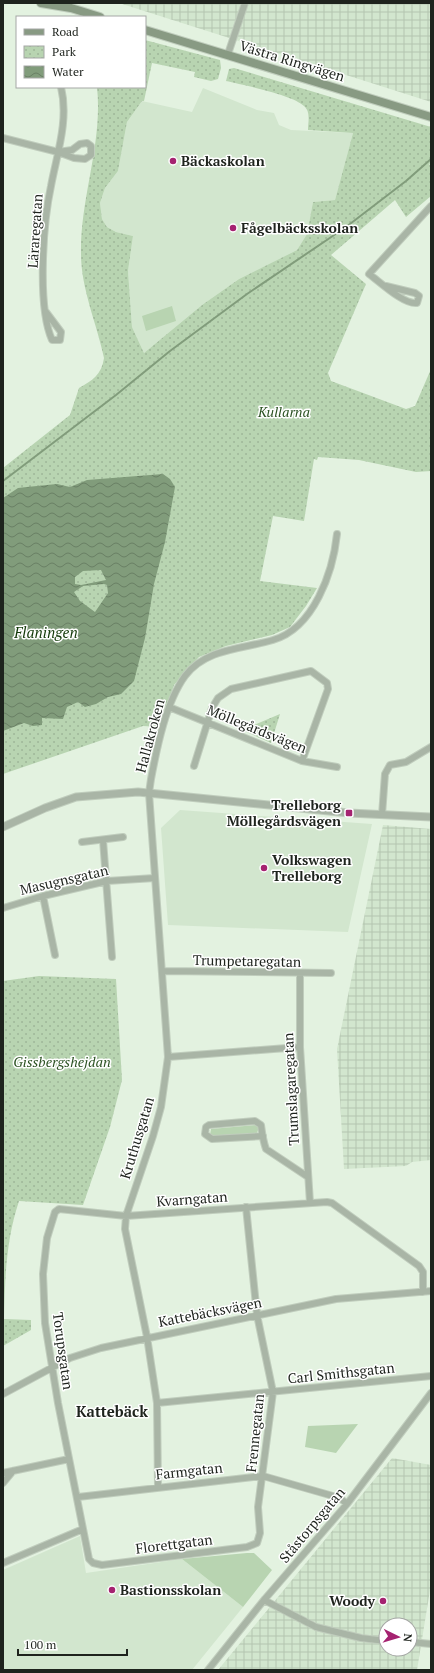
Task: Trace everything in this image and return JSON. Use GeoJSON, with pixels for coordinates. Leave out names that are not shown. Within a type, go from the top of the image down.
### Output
{"type":"FeatureCollection","features":[{"type":"Feature","properties":{"kind":"main road"},"geometry":{"type":"LineString","coordinates":[[41,3],[71,8]]}},
{"type":"Feature","properties":{"kind":"main road"},"geometry":{"type":"LineString","coordinates":[[58,3],[97,16]]}},
{"type":"Feature","properties":{"kind":"main road","name":"Västra Ringvägen"},"geometry":{"type":"LineString","coordinates":[[146,30],[431,117]]}},
{"type":"Feature","properties":{"kind":"street"},"geometry":{"type":"LineString","coordinates":[[228,54],[245,3]]}},
{"type":"Feature","properties":{"kind":"street","name":"Läraregatan"},"geometry":{"type":"LineString","coordinates":[[46,312],[44,287],[46,218],[50,187],[64,125],[62,88]]}},
{"type":"Feature","properties":{"kind":"street"},"geometry":{"type":"LineString","coordinates":[[3,138],[58,152],[74,158],[85,159],[91,155],[91,146],[87,142],[80,144],[72,150],[58,152]]}},
{"type":"Feature","properties":{"kind":"street"},"geometry":{"type":"LineString","coordinates":[[386,286],[415,293],[419,296],[417,303],[413,303],[398,296],[369,274],[431,206]]}},
{"type":"Feature","properties":{"kind":"street","name":"Hallakroken"},"geometry":{"type":"LineString","coordinates":[[149,793],[153,767],[169,707],[172,698],[185,676],[195,666],[210,657],[231,649],[274,640],[290,632],[302,621],[322,590],[334,558],[337,534]]}},
{"type":"Feature","properties":{"kind":"street"},"geometry":{"type":"LineString","coordinates":[[194,766],[207,721],[218,698],[231,690],[311,671],[327,683],[328,689],[302,761]]}},
{"type":"Feature","properties":{"kind":"street","name":"Möllegårdsvägen"},"geometry":{"type":"LineString","coordinates":[[169,707],[207,721],[302,761],[337,767]]}},
{"type":"Feature","properties":{"kind":"street"},"geometry":{"type":"LineString","coordinates":[[382,815],[385,774],[390,765],[406,762],[431,747]]}},
{"type":"Feature","properties":{"kind":"street"},"geometry":{"type":"LineString","coordinates":[[3,827],[45,808],[76,797],[115,793],[149,793],[382,815],[431,818]]}},
{"type":"Feature","properties":{"kind":"street","name":"Kruthusgatan"},"geometry":{"type":"LineString","coordinates":[[149,793],[168,1057],[161,1107],[153,1136],[126,1216],[125,1229],[147,1337],[157,1403],[158,1487]]}},
{"type":"Feature","properties":{"kind":"street"},"geometry":{"type":"LineString","coordinates":[[82,842],[123,838]]}},
{"type":"Feature","properties":{"kind":"street"},"geometry":{"type":"LineString","coordinates":[[103,840],[112,957]]}},
{"type":"Feature","properties":{"kind":"street","name":"Masugnsgatan"},"geometry":{"type":"LineString","coordinates":[[3,908],[43,896],[107,881],[155,878]]}},
{"type":"Feature","properties":{"kind":"street"},"geometry":{"type":"LineString","coordinates":[[43,896],[55,955]]}},
{"type":"Feature","properties":{"kind":"street","name":"Trumpetaregatan"},"geometry":{"type":"LineString","coordinates":[[163,971],[300,974],[331,973]]}},
{"type":"Feature","properties":{"kind":"street","name":"Trumslagaregatan"},"geometry":{"type":"LineString","coordinates":[[300,974],[300,1047],[310,1203]]}},
{"type":"Feature","properties":{"kind":"street"},"geometry":{"type":"LineString","coordinates":[[168,1057],[300,1047]]}},
{"type":"Feature","properties":{"kind":"street"},"geometry":{"type":"LineString","coordinates":[[263,1136],[212,1140],[205,1134],[206,1127],[209,1125],[255,1121],[261,1125],[266,1149],[308,1177]]}},
{"type":"Feature","properties":{"kind":"street","name":"Kvarngatan"},"geometry":{"type":"LineString","coordinates":[[55,1212],[59,1209],[126,1216],[246,1207],[332,1203],[419,1266],[423,1272],[423,1292]]}},
{"type":"Feature","properties":{"kind":"street","name":"Frennegatan"},"geometry":{"type":"LineString","coordinates":[[246,1207],[257,1315],[273,1392],[258,1507],[260,1533],[257,1543]]}},
{"type":"Feature","properties":{"kind":"street","name":"Torupsgatan"},"geometry":{"type":"LineString","coordinates":[[55,1212],[47,1238],[43,1274],[45,1323],[69,1459],[78,1497],[89,1559],[93,1563]]}},
{"type":"Feature","properties":{"kind":"street","name":"Kattebäcksvägen"},"geometry":{"type":"LineString","coordinates":[[3,1394],[70,1358],[101,1348],[147,1337],[336,1299],[431,1291]]}},
{"type":"Feature","properties":{"kind":"street","name":"Carl Smithsgatan"},"geometry":{"type":"LineString","coordinates":[[157,1403],[431,1376]]}},
{"type":"Feature","properties":{"kind":"street","name":"Ståstorpsgatan"},"geometry":{"type":"LineString","coordinates":[[208,1670],[264,1600],[347,1504],[431,1393]]}},
{"type":"Feature","properties":{"kind":"street"},"geometry":{"type":"LineString","coordinates":[[3,1473],[69,1459]]}},
{"type":"Feature","properties":{"kind":"street"},"geometry":{"type":"LineString","coordinates":[[3,1482],[13,1471]]}},
{"type":"Feature","properties":{"kind":"street","name":"Farmgatan"},"geometry":{"type":"LineString","coordinates":[[78,1497],[263,1476],[340,1498],[347,1504]]}},
{"type":"Feature","properties":{"kind":"street"},"geometry":{"type":"LineString","coordinates":[[3,1563],[83,1529]]}},
{"type":"Feature","properties":{"kind":"street","name":"Florettgatan"},"geometry":{"type":"LineString","coordinates":[[93,1563],[102,1565],[247,1547],[257,1543]]}},
{"type":"Feature","properties":{"kind":"street"},"geometry":{"type":"LineString","coordinates":[[264,1600],[316,1627],[361,1638],[378,1640]]}},
{"type":"Feature","properties":{"kind":"street"},"geometry":{"type":"LineString","coordinates":[[418,1643],[431,1644]]}},
{"type":"Feature","properties":{"kind":"shaded area"},"geometry":{"type":"Polygon","coordinates":[[[119,3],[431,3],[431,102],[119,3]]]}},
{"type":"Feature","properties":{"kind":"shaded area","name":"Fågelbäcksskolan"},"geometry":{"type":"Polygon","coordinates":[[[203,88],[257,110],[274,113],[279,125],[291,130],[353,133],[335,200],[313,202],[307,234],[297,250],[239,279],[202,305],[144,353],[132,327],[128,271],[133,236],[116,232],[107,227],[102,219],[100,203],[105,188],[118,171],[127,122],[142,101],[192,112],[203,88]]]}},
{"type":"Feature","properties":{"kind":"shaded area"},"geometry":{"type":"Polygon","coordinates":[[[180,810],[372,824],[348,932],[168,925],[161,828],[180,810]]]}},
{"type":"Feature","properties":{"kind":"shaded area"},"geometry":{"type":"Polygon","coordinates":[[[383,825],[431,829],[431,1160],[412,1162],[406,1166],[344,1169],[337,1049],[383,825]]]}},
{"type":"Feature","properties":{"kind":"shaded area"},"geometry":{"type":"Polygon","coordinates":[[[392,1458],[431,1465],[431,1584],[417,1670],[218,1670],[392,1458]]]}},
{"type":"Feature","properties":{"kind":"shaded area","name":"Bastionsskolan"},"geometry":{"type":"Polygon","coordinates":[[[80,1536],[86,1573],[182,1559],[243,1607],[192,1670],[3,1670],[3,1570],[80,1536]]]}},
{"type":"Feature","properties":{"kind":"green space","name":"Kullarna"},"geometry":{"type":"Polygon","coordinates":[[[146,40],[220,60],[221,68],[218,79],[211,81],[194,77],[195,72],[152,63],[144,101],[142,101],[127,122],[118,171],[105,188],[100,203],[102,219],[107,227],[116,232],[133,236],[128,271],[132,327],[144,353],[202,305],[239,279],[297,250],[307,234],[313,202],[335,200],[353,133],[308,130],[308,111],[304,106],[279,94],[226,81],[229,69],[234,68],[431,127],[431,163],[429,164],[431,166],[431,196],[406,217],[395,200],[331,255],[366,284],[328,373],[331,381],[406,409],[415,406],[431,369],[431,471],[416,472],[359,460],[318,457],[317,460],[314,459],[304,521],[273,516],[260,581],[317,588],[306,606],[290,627],[272,635],[226,646],[199,657],[174,685],[160,727],[143,726],[3,774],[3,468],[70,415],[79,388],[88,383],[99,373],[103,364],[104,358],[101,345],[86,293],[81,254],[84,212],[97,129],[97,88],[146,88],[146,40]]]}},
{"type":"Feature","properties":{"kind":"green space"},"geometry":{"type":"Polygon","coordinates":[[[172,306],[176,321],[146,331],[142,316],[172,306]]]}},
{"type":"Feature","properties":{"kind":"green space"},"geometry":{"type":"Polygon","coordinates":[[[280,714],[271,743],[242,730],[280,714]]]}},
{"type":"Feature","properties":{"kind":"green space","name":"Gissbergshejdan"},"geometry":{"type":"Polygon","coordinates":[[[39,976],[116,979],[122,1080],[110,1127],[83,1205],[19,1201],[11,1230],[9,1245],[4,1319],[31,1320],[31,1330],[3,1346],[3,981],[39,976]]]}},
{"type":"Feature","properties":{"kind":"green space"},"geometry":{"type":"Polygon","coordinates":[[[256,1125],[259,1127],[257,1133],[212,1137],[210,1135],[211,1129],[256,1125]]]}},
{"type":"Feature","properties":{"kind":"green space"},"geometry":{"type":"Polygon","coordinates":[[[358,1424],[336,1453],[305,1447],[308,1426],[358,1424]]]}},
{"type":"Feature","properties":{"kind":"green space"},"geometry":{"type":"Polygon","coordinates":[[[254,1553],[272,1570],[243,1607],[182,1559],[254,1553]]]}},
{"type":"Feature","properties":{"kind":"water","name":"Flaningen"},"geometry":{"type":"Polygon","coordinates":[[[163,474],[170,479],[175,487],[165,542],[154,584],[145,638],[134,681],[121,694],[108,697],[96,704],[85,707],[78,702],[67,707],[63,719],[42,718],[42,725],[33,726],[24,723],[3,731],[3,498],[18,488],[57,484],[70,487],[87,480],[163,474]],[[101,570],[83,571],[75,577],[75,584],[81,585],[106,580],[101,570]],[[107,585],[83,586],[74,592],[80,601],[95,612],[108,593],[107,585]]]}},
{"type":"Feature","properties":{"kind":"waterway"},"geometry":{"type":"LineString","coordinates":[[3,481],[116,395],[170,351],[247,294],[346,227],[406,181],[431,159]]}},
{"type":"Feature","properties":{"kind":"place","name":"Bäckaskolan"},"geometry":{"type":"Point","coordinates":[173,161]}},
{"type":"Feature","properties":{"kind":"place","name":"Fågelbäcksskolan"},"geometry":{"type":"Point","coordinates":[233,228]}},
{"type":"Feature","properties":{"kind":"place","name":"Trelleborg Möllegårdsvägen"},"geometry":{"type":"Point","coordinates":[349,813]}},
{"type":"Feature","properties":{"kind":"place","name":"Volkswagen Trelleborg"},"geometry":{"type":"Point","coordinates":[264,868]}},
{"type":"Feature","properties":{"kind":"place","name":"Bastionsskolan"},"geometry":{"type":"Point","coordinates":[112,1590]}},
{"type":"Feature","properties":{"kind":"place","name":"Woody"},"geometry":{"type":"Point","coordinates":[383,1601]}},
{"type":"Feature","properties":{"kind":"district","name":"Kattebäck"},"geometry":{"type":"Point","coordinates":[112,1412]}}]}
